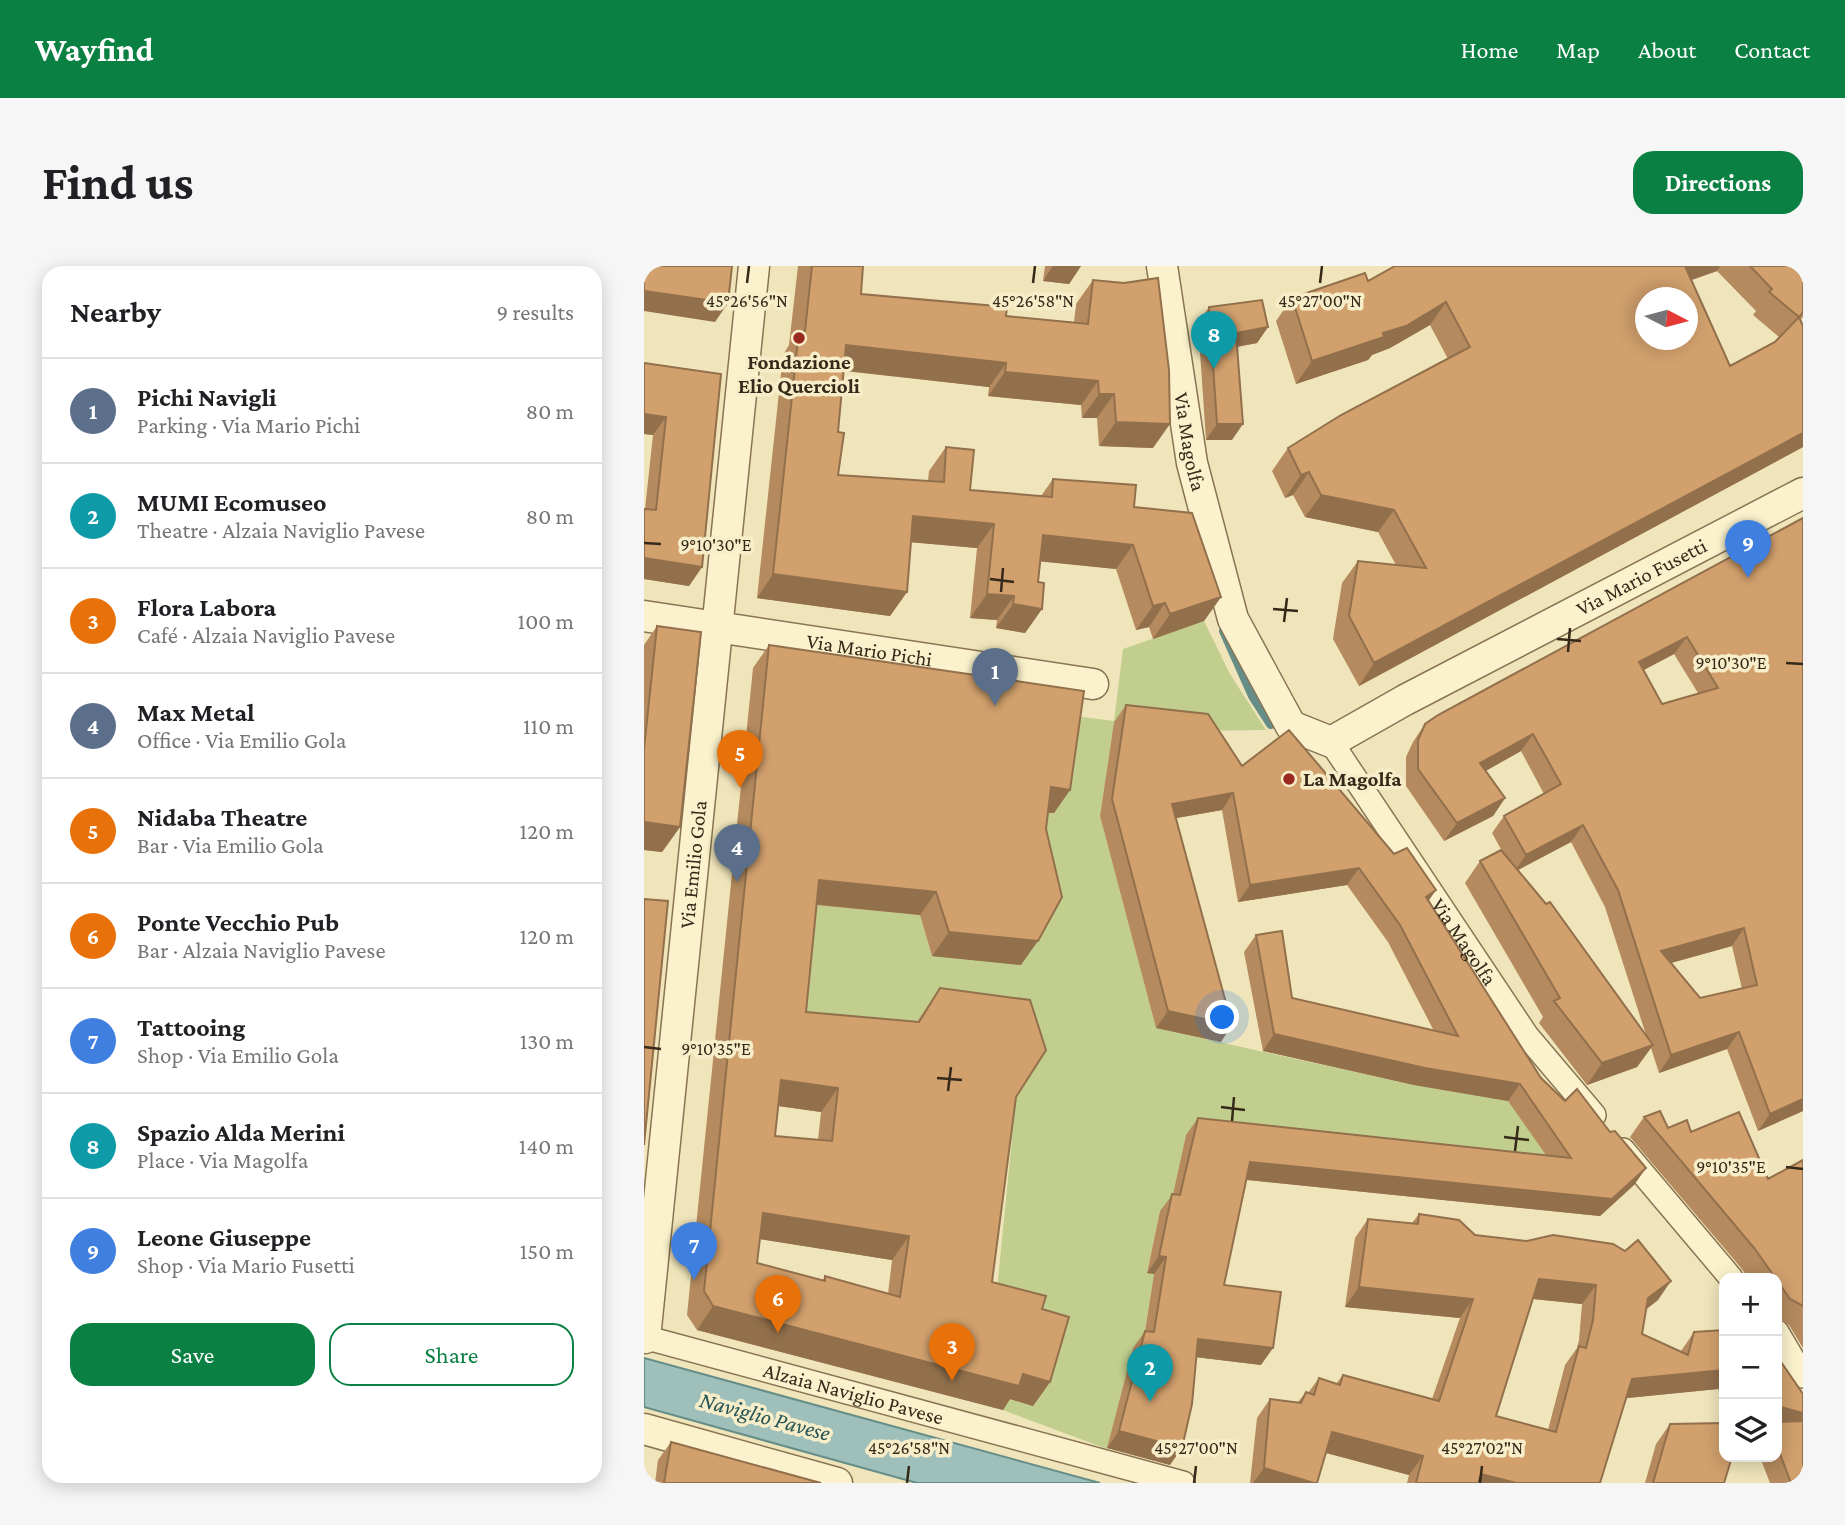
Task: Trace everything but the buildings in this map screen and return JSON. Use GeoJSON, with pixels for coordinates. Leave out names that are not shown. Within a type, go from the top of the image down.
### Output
{"type":"FeatureCollection","features":[{"type":"Feature","properties":{"kind":"street","name":"Via Emilio Gola"},"geometry":{"type":"LineString","coordinates":[[645,1338],[754,266]]}},
{"type":"Feature","properties":{"kind":"street","name":"Via Magolfa"},"geometry":{"type":"LineString","coordinates":[[1162,266],[1192,463],[1233,619],[1291,726],[1331,742],[1527,1036],[1727,1273]]}},
{"type":"Feature","properties":{"kind":"street","name":"Via Mario Fusetti"},"geometry":{"type":"LineString","coordinates":[[1331,742],[1405,700],[1803,493]]}},
{"type":"Feature","properties":{"kind":"street","name":"Via Mario Pichi"},"geometry":{"type":"LineString","coordinates":[[644,617],[1093,684]]}},
{"type":"Feature","properties":{"kind":"street"},"geometry":{"type":"LineString","coordinates":[[1779,1336],[1803,1376]]}},
{"type":"Feature","properties":{"kind":"street","name":"Alzaia Naviglio Pavese"},"geometry":{"type":"LineString","coordinates":[[645,1338],[1183,1483]]}},
{"type":"Feature","properties":{"kind":"street"},"geometry":{"type":"LineString","coordinates":[[644,1429],[838,1483]]}},
{"type":"Feature","properties":{"kind":"green space"},"geometry":{"type":"Polygon","coordinates":[[[1204,621],[1230,674],[1266,730],[1196,731],[1114,722],[1100,816],[1156,1028],[1414,1085],[1508,1101],[1588,1178],[1186,1135],[1169,1212],[1160,1211],[1147,1272],[1154,1274],[1142,1349],[1133,1348],[1107,1449],[1003,1410],[1007,1398],[995,1310],[1012,1138],[999,1121],[902,1046],[789,1035],[802,903],[920,915],[932,956],[1035,811],[1054,813],[1067,715],[1114,721],[1123,649],[1204,621]]]}},
{"type":"Feature","properties":{"kind":"water","name":"Naviglio Pavese"},"geometry":{"type":"Polygon","coordinates":[[[644,1358],[1100,1483],[917,1483],[644,1407],[644,1358]]]}},
{"type":"Feature","properties":{"kind":"waterway"},"geometry":{"type":"LineString","coordinates":[[1224,631],[1253,696],[1271,724]]}},
{"type":"Feature","properties":{"kind":"place","name":"Fondazione Elio Quercioli"},"geometry":{"type":"Point","coordinates":[799,338]}},
{"type":"Feature","properties":{"kind":"place","name":"Spazio Alda Merini"},"geometry":{"type":"Point","coordinates":[1214,369]}},
{"type":"Feature","properties":{"kind":"place","name":"Leone Giuseppe"},"geometry":{"type":"Point","coordinates":[1748,578]}},
{"type":"Feature","properties":{"kind":"place","name":"Pichi Navigli"},"geometry":{"type":"Point","coordinates":[995,706]}},
{"type":"Feature","properties":{"kind":"place","name":"La Magolfa"},"geometry":{"type":"Point","coordinates":[1289,779]}},
{"type":"Feature","properties":{"kind":"place","name":"Nidaba Theatre"},"geometry":{"type":"Point","coordinates":[740,788]}},
{"type":"Feature","properties":{"kind":"place","name":"Max Metal"},"geometry":{"type":"Point","coordinates":[737,882]}},
{"type":"Feature","properties":{"kind":"place","name":"Tattooing"},"geometry":{"type":"Point","coordinates":[694,1280]}},
{"type":"Feature","properties":{"kind":"place","name":"Ponte Vecchio Pub"},"geometry":{"type":"Point","coordinates":[778,1333]}},
{"type":"Feature","properties":{"kind":"place","name":"Flora Labora"},"geometry":{"type":"Point","coordinates":[952,1381]}},
{"type":"Feature","properties":{"kind":"place","name":"MUMI Ecomuseo"},"geometry":{"type":"Point","coordinates":[1150,1402]}}]}
